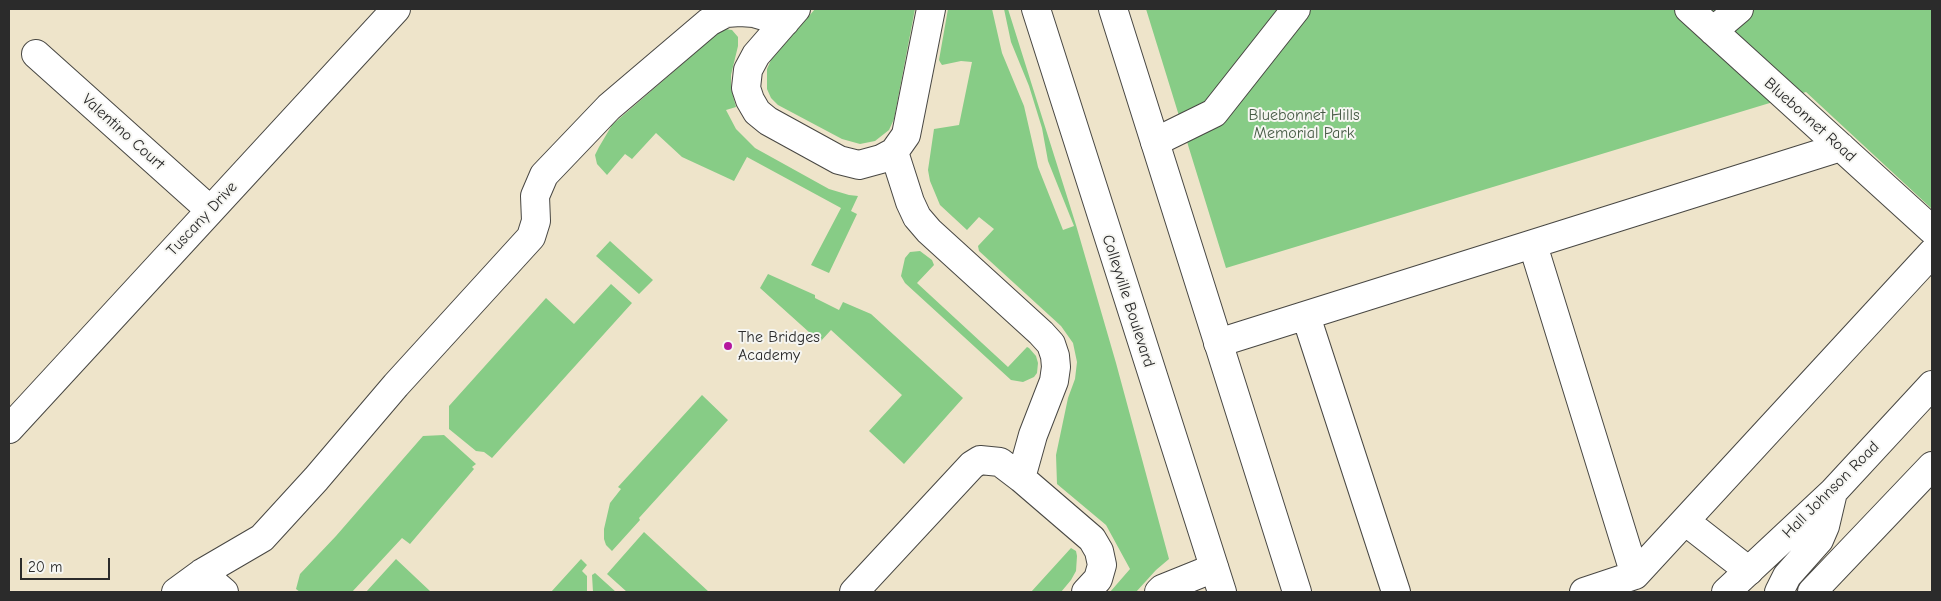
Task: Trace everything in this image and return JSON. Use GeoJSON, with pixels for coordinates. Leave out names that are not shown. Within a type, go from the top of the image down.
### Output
{"type":"FeatureCollection","features":[{"type":"Feature","properties":{"kind":"main road","name":"Tuscany Drive"},"geometry":{"type":"LineString","coordinates":[[9,429],[396,9]]}},
{"type":"Feature","properties":{"kind":"main road"},"geometry":{"type":"LineString","coordinates":[[791,15],[756,55],[748,70],[746,88],[750,100],[757,112],[768,121],[850,164],[868,164],[894,152],[906,135],[931,9]]}},
{"type":"Feature","properties":{"kind":"main road","name":"Colleyville Boulevard"},"geometry":{"type":"LineString","coordinates":[[1036,9],[1218,580]]}},
{"type":"Feature","properties":{"kind":"main road"},"geometry":{"type":"LineString","coordinates":[[1113,9],[1297,592]]}},
{"type":"Feature","properties":{"kind":"main road"},"geometry":{"type":"LineString","coordinates":[[1155,142],[1214,113],[1296,9]]}},
{"type":"Feature","properties":{"kind":"main road","name":"Bluebonnet Road"},"geometry":{"type":"LineString","coordinates":[[1689,9],[1932,230]]}},
{"type":"Feature","properties":{"kind":"main road"},"geometry":{"type":"LineString","coordinates":[[1713,31],[1739,9]]}},
{"type":"Feature","properties":{"kind":"main road"},"geometry":{"type":"LineString","coordinates":[[176,592],[202,573],[262,538],[316,478],[396,385],[531,237],[536,221],[535,196],[544,174],[609,107],[709,22],[726,13],[791,15]]}},
{"type":"Feature","properties":{"kind":"main road","name":"Valentino Court"},"geometry":{"type":"LineString","coordinates":[[36,54],[210,210]]}},
{"type":"Feature","properties":{"kind":"main road"},"geometry":{"type":"LineString","coordinates":[[1218,342],[1841,147]]}},
{"type":"Feature","properties":{"kind":"main road"},"geometry":{"type":"LineString","coordinates":[[894,152],[910,202],[928,231],[1051,344],[1056,367],[1054,381],[1032,435],[1021,478]]}},
{"type":"Feature","properties":{"kind":"main road"},"geometry":{"type":"LineString","coordinates":[[1532,245],[1635,575]]}},
{"type":"Feature","properties":{"kind":"main road"},"geometry":{"type":"LineString","coordinates":[[1584,592],[1635,575],[1932,253]]}},
{"type":"Feature","properties":{"kind":"main road"},"geometry":{"type":"LineString","coordinates":[[1306,316],[1396,592]]}},
{"type":"Feature","properties":{"kind":"main road","name":"Hall Johnson Road"},"geometry":{"type":"LineString","coordinates":[[1726,592],[1833,492],[1932,385]]}},
{"type":"Feature","properties":{"kind":"main road"},"geometry":{"type":"LineString","coordinates":[[854,592],[972,465],[980,460],[1000,462],[1092,539],[1099,551],[1102,565],[1092,585]]}},
{"type":"Feature","properties":{"kind":"main road"},"geometry":{"type":"LineString","coordinates":[[1818,589],[1932,466]]}},
{"type":"Feature","properties":{"kind":"main road"},"geometry":{"type":"LineString","coordinates":[[1779,592],[1787,576],[1819,540],[1825,526],[1833,492]]}},
{"type":"Feature","properties":{"kind":"main road"},"geometry":{"type":"LineString","coordinates":[[1685,522],[1749,571]]}},
{"type":"Feature","properties":{"kind":"main road"},"geometry":{"type":"LineString","coordinates":[[202,573],[224,592]]}},
{"type":"Feature","properties":{"kind":"main road"},"geometry":{"type":"LineString","coordinates":[[1159,592],[1162,589],[1218,580]]}},
{"type":"Feature","properties":{"kind":"green space"},"geometry":{"type":"Polygon","coordinates":[[[815,9],[915,9],[894,119],[889,130],[875,141],[860,144],[842,139],[778,105],[771,98],[767,89],[767,69],[771,60],[815,9]]]}},
{"type":"Feature","properties":{"kind":"green space"},"geometry":{"type":"Polygon","coordinates":[[[948,9],[992,9],[1002,53],[1024,106],[1038,167],[1063,230],[1074,226],[1048,161],[1042,128],[1029,86],[1011,42],[1004,9],[1008,9],[1076,225],[1116,363],[1169,559],[1136,592],[1110,592],[1130,569],[1106,525],[1057,484],[1056,455],[1068,398],[1075,379],[1077,362],[1073,343],[1061,326],[979,251],[978,246],[994,229],[979,217],[967,230],[940,205],[930,181],[928,170],[934,129],[959,125],[972,62],[961,61],[942,65],[939,60],[948,9]]]}},
{"type":"Feature","properties":{"kind":"green space","name":"Bluebonnet Hills Memorial Park"},"geometry":{"type":"Polygon","coordinates":[[[1146,9],[1932,9],[1932,209],[1806,92],[1226,268],[1146,9]]]}},
{"type":"Feature","properties":{"kind":"green space"},"geometry":{"type":"Polygon","coordinates":[[[725,29],[732,30],[738,37],[738,46],[731,75],[731,88],[736,107],[726,110],[736,129],[755,148],[829,189],[858,196],[851,211],[857,214],[829,273],[811,265],[841,208],[747,157],[734,181],[682,157],[656,133],[632,159],[625,154],[607,175],[597,164],[595,155],[612,125],[725,29]]]}},
{"type":"Feature","properties":{"kind":"green space"},"geometry":{"type":"Polygon","coordinates":[[[610,241],[653,280],[639,294],[596,256],[610,241]]]}},
{"type":"Feature","properties":{"kind":"green space"},"geometry":{"type":"Polygon","coordinates":[[[920,251],[932,260],[934,265],[917,283],[1008,367],[1027,347],[1029,348],[1036,356],[1038,363],[1037,373],[1034,377],[1023,382],[1011,380],[905,283],[901,276],[905,258],[910,252],[920,251]]]}},
{"type":"Feature","properties":{"kind":"green space"},"geometry":{"type":"Polygon","coordinates":[[[768,274],[815,295],[815,298],[839,310],[843,302],[871,314],[963,398],[904,464],[869,431],[902,395],[831,330],[820,342],[760,288],[768,274]]]}},
{"type":"Feature","properties":{"kind":"green space"},"geometry":{"type":"Polygon","coordinates":[[[611,284],[632,303],[492,458],[484,452],[476,451],[449,429],[449,406],[546,298],[574,324],[611,284]]]}},
{"type":"Feature","properties":{"kind":"green space"},"geometry":{"type":"Polygon","coordinates":[[[702,395],[728,420],[639,518],[640,520],[612,551],[606,545],[604,529],[610,503],[621,489],[618,487],[702,395]]]}},
{"type":"Feature","properties":{"kind":"green space"},"geometry":{"type":"Polygon","coordinates":[[[444,435],[476,464],[472,467],[474,469],[410,544],[402,538],[352,592],[300,592],[296,589],[300,574],[336,536],[423,436],[444,435]]]}},
{"type":"Feature","properties":{"kind":"green space"},"geometry":{"type":"Polygon","coordinates":[[[644,532],[709,592],[627,592],[607,574],[644,532]]]}},
{"type":"Feature","properties":{"kind":"green space"},"geometry":{"type":"Polygon","coordinates":[[[1071,548],[1076,551],[1076,571],[1061,592],[1031,592],[1071,548]]]}},
{"type":"Feature","properties":{"kind":"green space"},"geometry":{"type":"Polygon","coordinates":[[[396,559],[431,592],[366,592],[396,559]]]}},
{"type":"Feature","properties":{"kind":"green space"},"geometry":{"type":"Polygon","coordinates":[[[581,559],[587,565],[582,571],[587,576],[587,592],[551,592],[581,559]]]}},
{"type":"Feature","properties":{"kind":"green space"},"geometry":{"type":"Polygon","coordinates":[[[595,573],[616,592],[593,592],[592,575],[595,573]]]}},
{"type":"Feature","properties":{"kind":"place","name":"The Bridges Academy"},"geometry":{"type":"Point","coordinates":[728,346]}}]}
